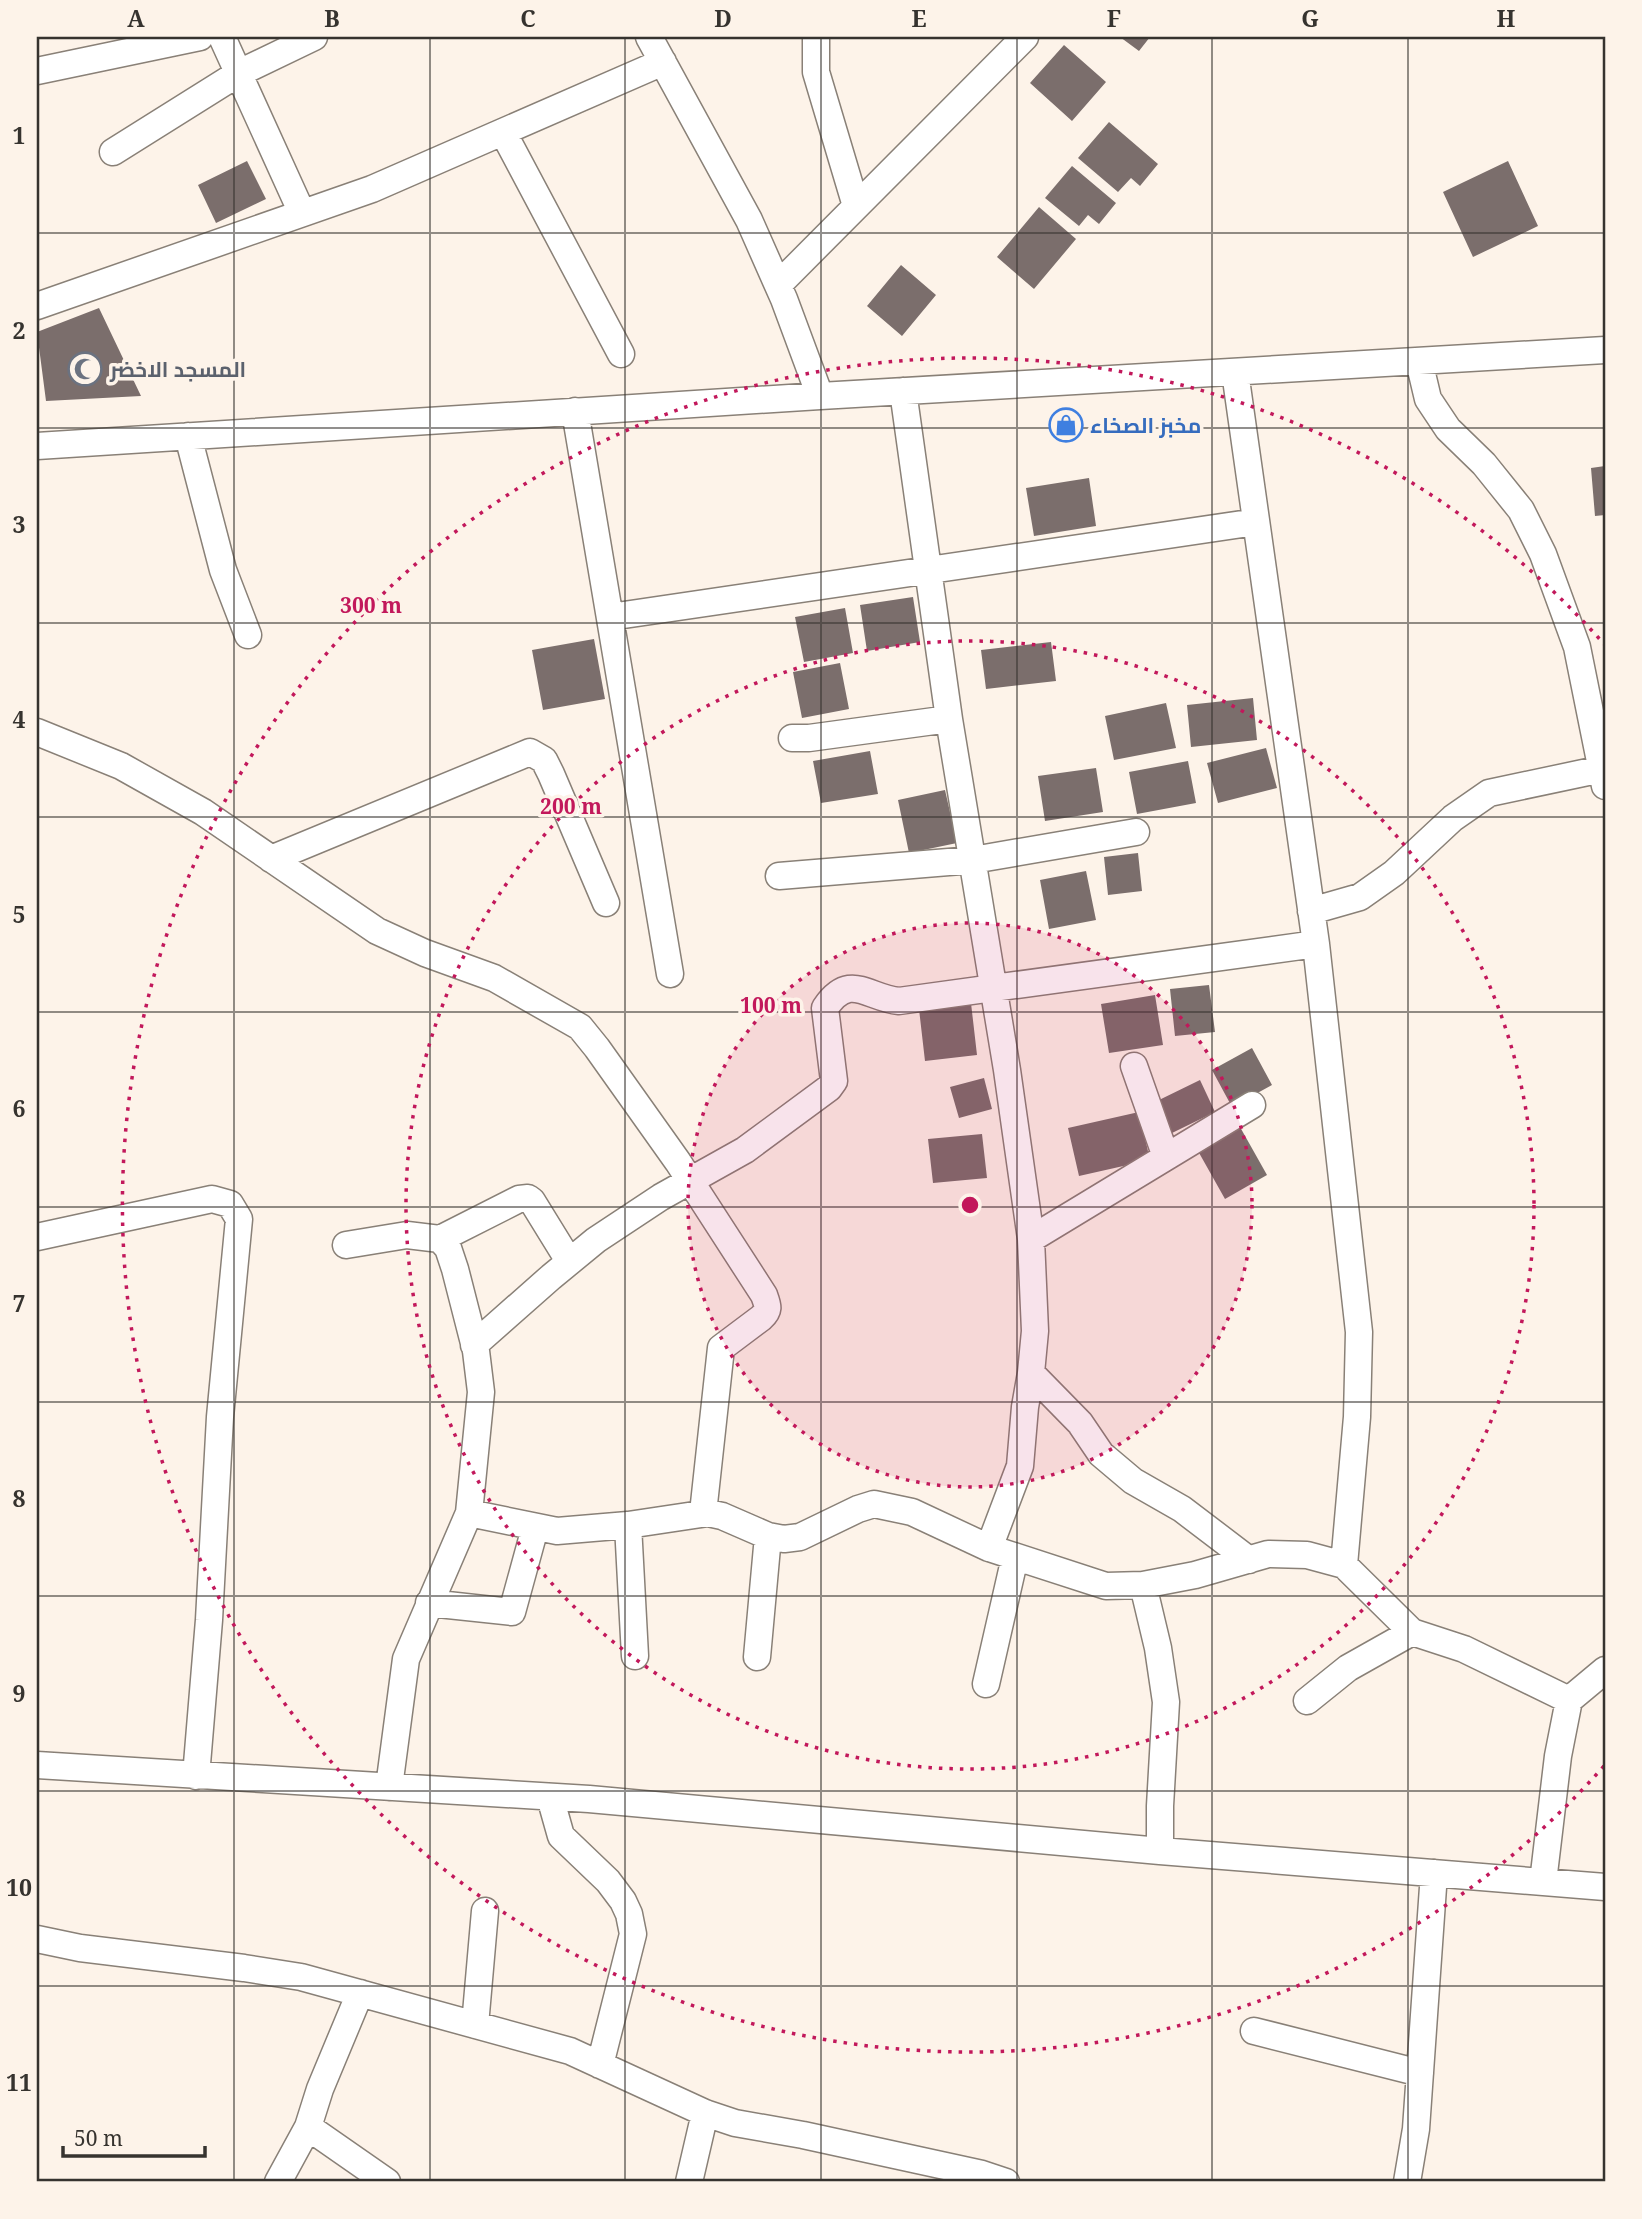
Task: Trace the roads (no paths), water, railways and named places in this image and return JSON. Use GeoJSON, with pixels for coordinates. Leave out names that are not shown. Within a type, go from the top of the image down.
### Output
{"type":"FeatureCollection","features":[{"type":"Feature","properties":{"kind":"street"},"geometry":{"type":"LineString","coordinates":[[37,71],[200,37]]}},
{"type":"Feature","properties":{"kind":"street"},"geometry":{"type":"LineString","coordinates":[[222,37],[302,213]]}},
{"type":"Feature","properties":{"kind":"street"},"geometry":{"type":"LineString","coordinates":[[113,152],[239,73],[314,37]]}},
{"type":"Feature","properties":{"kind":"street"},"geometry":{"type":"LineString","coordinates":[[649,37],[749,220],[778,285],[820,396]]}},
{"type":"Feature","properties":{"kind":"street"},"geometry":{"type":"LineString","coordinates":[[816,37],[816,72],[856,206]]}},
{"type":"Feature","properties":{"kind":"street"},"geometry":{"type":"LineString","coordinates":[[778,285],[1025,37]]}},
{"type":"Feature","properties":{"kind":"street"},"geometry":{"type":"LineString","coordinates":[[37,306],[372,189],[663,62]]}},
{"type":"Feature","properties":{"kind":"street"},"geometry":{"type":"LineString","coordinates":[[503,132],[621,354]]}},
{"type":"Feature","properties":{"kind":"street"},"geometry":{"type":"LineString","coordinates":[[37,446],[1605,350]]}},
{"type":"Feature","properties":{"kind":"street"},"geometry":{"type":"LineString","coordinates":[[1311,911],[1360,897],[1394,873],[1453,818],[1489,793],[1604,777],[1577,647],[1543,554],[1521,510],[1484,464],[1448,429],[1428,399],[1419,361]]}},
{"type":"Feature","properties":{"kind":"street"},"geometry":{"type":"LineString","coordinates":[[1234,372],[1316,944],[1359,1332],[1357,1417],[1345,1565]]}},
{"type":"Feature","properties":{"kind":"street"},"geometry":{"type":"LineString","coordinates":[[903,391],[949,719],[994,990],[1031,1239],[1035,1331],[1020,1466],[989,1548]]}},
{"type":"Feature","properties":{"kind":"street"},"geometry":{"type":"LineString","coordinates":[[575,411],[670,974]]}},
{"type":"Feature","properties":{"kind":"street"},"geometry":{"type":"LineString","coordinates":[[188,436],[223,570],[248,635]]}},
{"type":"Feature","properties":{"kind":"street"},"geometry":{"type":"LineString","coordinates":[[610,617],[1256,522]]}},
{"type":"Feature","properties":{"kind":"street"},"geometry":{"type":"LineString","coordinates":[[792,738],[949,719]]}},
{"type":"Feature","properties":{"kind":"street"},"geometry":{"type":"LineString","coordinates":[[37,732],[121,766],[203,812],[377,931],[425,953],[494,978],[580,1027],[690,1180],[769,1306],[761,1318],[721,1348],[704,1514]]}},
{"type":"Feature","properties":{"kind":"street"},"geometry":{"type":"LineString","coordinates":[[271,859],[530,752],[544,760],[606,902]]}},
{"type":"Feature","properties":{"kind":"street"},"geometry":{"type":"LineString","coordinates":[[779,876],[973,860],[1136,832]]}},
{"type":"Feature","properties":{"kind":"street"},"geometry":{"type":"LineString","coordinates":[[474,1345],[596,1240],[661,1197],[745,1150],[829,1088],[834,1082],[825,1007],[833,996],[846,988],[864,989],[886,1000],[899,1001],[1316,944]]}},
{"type":"Feature","properties":{"kind":"street"},"geometry":{"type":"LineString","coordinates":[[1134,1066],[1166,1157]]}},
{"type":"Feature","properties":{"kind":"street"},"geometry":{"type":"LineString","coordinates":[[1031,1239],[1252,1105]]}},
{"type":"Feature","properties":{"kind":"street"},"geometry":{"type":"LineString","coordinates":[[346,1245],[408,1235],[440,1239],[519,1199],[528,1198],[569,1261]]}},
{"type":"Feature","properties":{"kind":"street"},"geometry":{"type":"LineString","coordinates":[[37,1237],[212,1199],[230,1204],[239,1219],[219,1417],[209,1620],[196,1776]]}},
{"type":"Feature","properties":{"kind":"street"},"geometry":{"type":"LineString","coordinates":[[389,1787],[406,1659],[469,1513],[481,1392],[474,1345],[455,1269],[448,1248],[440,1239]]}},
{"type":"Feature","properties":{"kind":"street"},"geometry":{"type":"LineString","coordinates":[[1031,1373],[1080,1423],[1101,1454],[1133,1482],[1182,1509],[1249,1560]]}},
{"type":"Feature","properties":{"kind":"street"},"geometry":{"type":"LineString","coordinates":[[469,1513],[556,1531],[628,1525],[704,1514],[722,1516],[768,1536],[784,1539],[800,1537],[874,1504],[912,1512],[989,1548],[1105,1586],[1143,1585],[1195,1575],[1268,1554],[1307,1555],[1345,1565],[1412,1632],[1464,1649],[1569,1700]]}},
{"type":"Feature","properties":{"kind":"street"},"geometry":{"type":"LineString","coordinates":[[628,1525],[635,1656]]}},
{"type":"Feature","properties":{"kind":"street"},"geometry":{"type":"LineString","coordinates":[[429,1603],[512,1612],[535,1528]]}},
{"type":"Feature","properties":{"kind":"street"},"geometry":{"type":"LineString","coordinates":[[757,1657],[768,1536]]}},
{"type":"Feature","properties":{"kind":"street"},"geometry":{"type":"LineString","coordinates":[[986,1684],[1015,1556]]}},
{"type":"Feature","properties":{"kind":"street"},"geometry":{"type":"LineString","coordinates":[[1143,1585],[1158,1648],[1166,1702],[1160,1851]]}},
{"type":"Feature","properties":{"kind":"street"},"geometry":{"type":"LineString","coordinates":[[1307,1701],[1348,1668],[1412,1632]]}},
{"type":"Feature","properties":{"kind":"street"},"geometry":{"type":"LineString","coordinates":[[1543,1882],[1558,1756],[1569,1700],[1605,1670]]}},
{"type":"Feature","properties":{"kind":"street"},"geometry":{"type":"LineString","coordinates":[[37,1765],[550,1797],[1605,1887]]}},
{"type":"Feature","properties":{"kind":"street"},"geometry":{"type":"LineString","coordinates":[[550,1797],[561,1836],[608,1881],[629,1913],[633,1934],[600,2065]]}},
{"type":"Feature","properties":{"kind":"street"},"geometry":{"type":"LineString","coordinates":[[1407,2182],[1416,2129],[1434,1873]]}},
{"type":"Feature","properties":{"kind":"street"},"geometry":{"type":"LineString","coordinates":[[475,2025],[485,1911]]}},
{"type":"Feature","properties":{"kind":"street"},"geometry":{"type":"LineString","coordinates":[[37,1939],[80,1948],[301,1977],[570,2051],[705,2113],[735,2123],[803,2135],[1006,2182]]}},
{"type":"Feature","properties":{"kind":"street"},"geometry":{"type":"LineString","coordinates":[[278,2182],[308,2127],[320,2089],[360,1993]]}},
{"type":"Feature","properties":{"kind":"street"},"geometry":{"type":"LineString","coordinates":[[1254,2031],[1420,2073]]}},
{"type":"Feature","properties":{"kind":"street"},"geometry":{"type":"LineString","coordinates":[[689,2182],[705,2113]]}},
{"type":"Feature","properties":{"kind":"street"},"geometry":{"type":"LineString","coordinates":[[308,2127],[387,2182]]}},
{"type":"Feature","properties":{"kind":"place","name":"المسجد الاخضر"},"geometry":{"type":"Point","coordinates":[85,369]}},
{"type":"Feature","properties":{"kind":"place","name":"مخبز الصخاء"},"geometry":{"type":"Point","coordinates":[1066,425]}}]}
